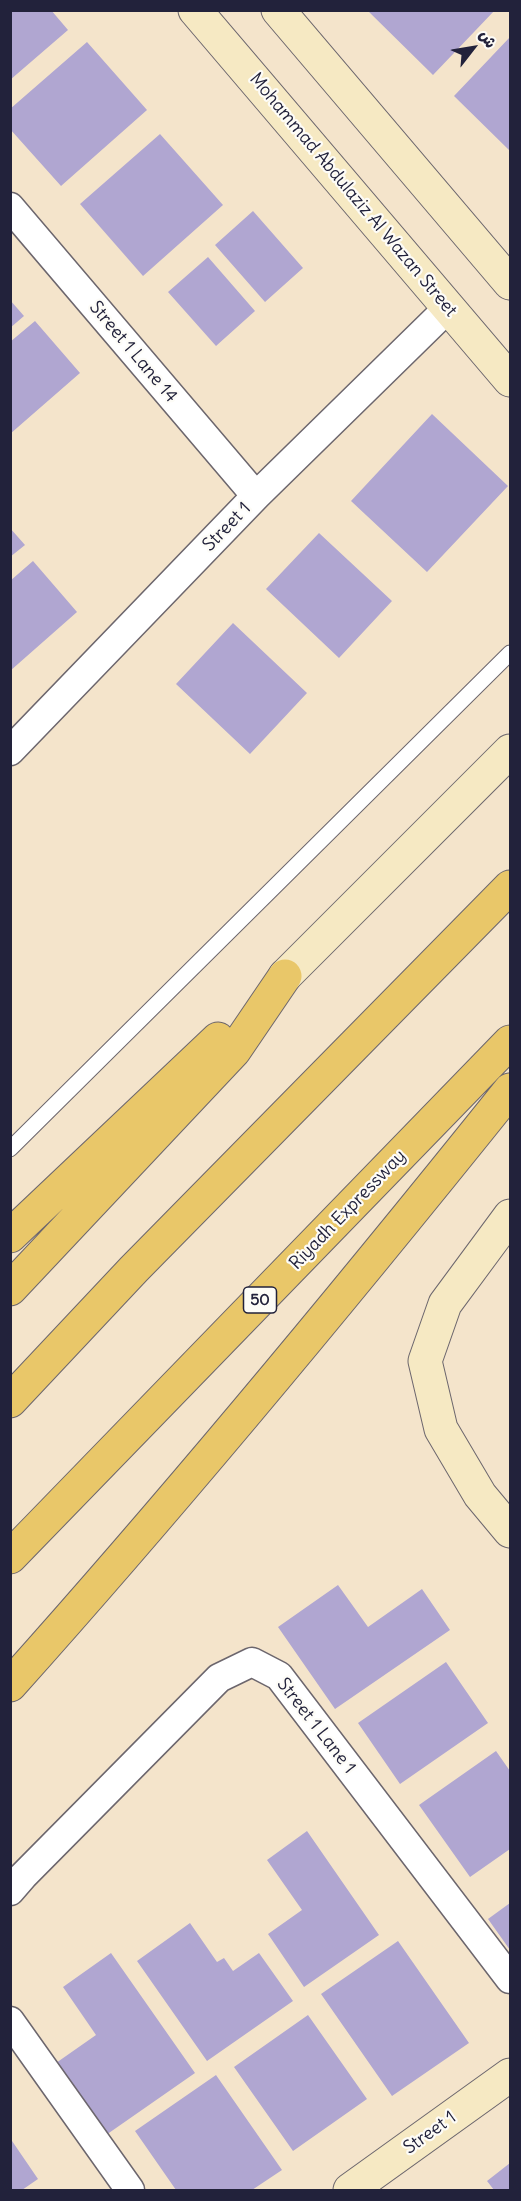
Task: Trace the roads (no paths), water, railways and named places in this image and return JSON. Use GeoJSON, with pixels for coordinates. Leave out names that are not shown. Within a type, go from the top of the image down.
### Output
{"type":"FeatureCollection","features":[{"type":"Feature","properties":{"kind":"highway"},"geometry":{"type":"LineString","coordinates":[[10,1401],[134,1269],[510,887]]}},
{"type":"Feature","properties":{"kind":"highway"},"geometry":{"type":"LineString","coordinates":[[10,1236],[285,976]]}},
{"type":"Feature","properties":{"kind":"highway"},"geometry":{"type":"LineString","coordinates":[[10,1289],[234,1052],[285,976]]}},
{"type":"Feature","properties":{"kind":"highway","name":"Riyadh Expressway"},"geometry":{"type":"LineString","coordinates":[[10,1557],[510,1042]]}},
{"type":"Feature","properties":{"kind":"highway"},"geometry":{"type":"LineString","coordinates":[[10,1685],[349,1292],[510,1090]]}},
{"type":"Feature","properties":{"kind":"highway"},"geometry":{"type":"LineString","coordinates":[[10,1389],[134,1269]]}},
{"type":"Feature","properties":{"kind":"street","name":"Mohammad Abdulaziz Al Wazan Street"},"geometry":{"type":"LineString","coordinates":[[195,10],[510,380]]}},
{"type":"Feature","properties":{"kind":"street"},"geometry":{"type":"LineString","coordinates":[[278,10],[510,284]]}},
{"type":"Feature","properties":{"kind":"street","name":"Street 1 Lane 14"},"geometry":{"type":"LineString","coordinates":[[10,207],[256,496]]}},
{"type":"Feature","properties":{"kind":"street","name":"Street 1"},"geometry":{"type":"LineString","coordinates":[[10,751],[256,496],[448,308]]}},
{"type":"Feature","properties":{"kind":"street"},"geometry":{"type":"LineString","coordinates":[[285,976],[510,751]]}},
{"type":"Feature","properties":{"kind":"street"},"geometry":{"type":"LineString","coordinates":[[510,1216],[445,1304],[425,1361],[441,1429],[480,1495],[510,1531]]}},
{"type":"Feature","properties":{"kind":"street","name":"Street 1 Lane 1"},"geometry":{"type":"LineString","coordinates":[[10,1891],[219,1678],[252,1662],[279,1676],[510,1979]]}},
{"type":"Feature","properties":{"kind":"street"},"geometry":{"type":"LineString","coordinates":[[10,2021],[130,2190]]}},
{"type":"Feature","properties":{"kind":"street","name":"Street 1"},"geometry":{"type":"LineString","coordinates":[[350,2190],[510,2075]]}},
{"type":"Feature","properties":{"kind":"lane"},"geometry":{"type":"LineString","coordinates":[[10,1149],[510,653]]}}]}
